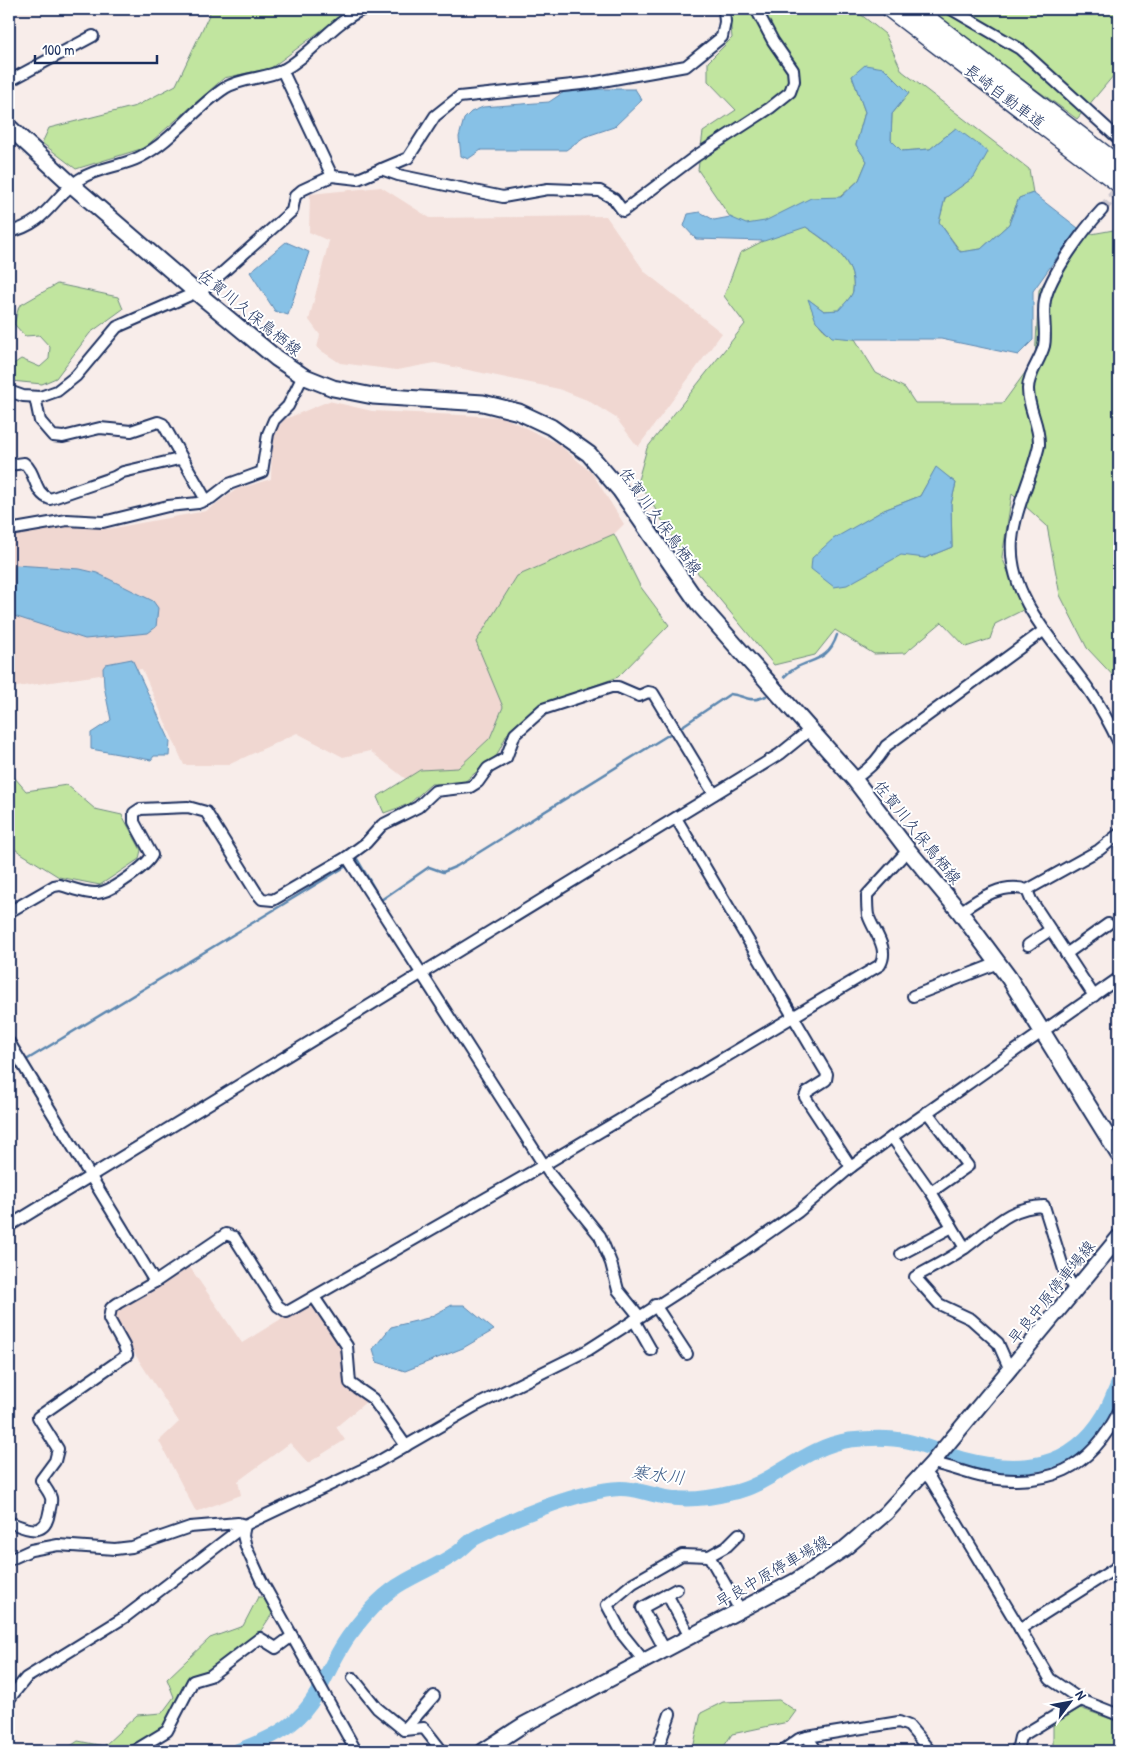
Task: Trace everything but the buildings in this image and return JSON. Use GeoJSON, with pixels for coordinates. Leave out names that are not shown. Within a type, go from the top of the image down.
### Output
{"type":"FeatureCollection","features":[{"type":"Feature","properties":{"kind":"highway","name":"長崎自動車道"},"geometry":{"type":"LineString","coordinates":[[891,9],[1119,183]]}},
{"type":"Feature","properties":{"kind":"highway","name":"長崎自動車道"},"geometry":{"type":"LineString","coordinates":[[914,9],[1119,166]]}},
{"type":"Feature","properties":{"kind":"main road","name":"佐賀川久保鳥栖線"},"geometry":{"type":"LineString","coordinates":[[9,127],[72,185],[196,292],[276,358],[303,376],[332,388],[373,396],[483,403],[519,412],[551,427],[589,454],[620,490],[698,603],[854,779],[908,850],[960,912],[998,963],[1044,1033],[1119,1155]]}},
{"type":"Feature","properties":{"kind":"main road","name":"早良中原停車場線"},"geometry":{"type":"LineString","coordinates":[[483,1751],[523,1725],[795,1581],[844,1549],[886,1513],[928,1467],[1119,1237]]}},
{"type":"Feature","properties":{"kind":"street"},"geometry":{"type":"LineString","coordinates":[[9,232],[25,228],[38,220],[72,185],[89,173],[129,162],[153,150],[176,133],[216,96],[235,83],[282,70],[341,22],[364,9]]}},
{"type":"Feature","properties":{"kind":"street"},"geometry":{"type":"LineString","coordinates":[[9,391],[36,397],[48,395],[67,384],[117,327],[204,289],[292,211],[298,193],[332,176],[358,179],[408,158],[435,116],[458,97],[475,93],[592,83],[686,66],[722,37],[725,22],[724,9]]}},
{"type":"Feature","properties":{"kind":"street"},"geometry":{"type":"LineString","coordinates":[[382,170],[398,176],[503,197],[548,189],[600,191],[614,199],[623,211],[710,145],[770,108],[790,92],[794,81],[792,70],[756,9]]}},
{"type":"Feature","properties":{"kind":"street"},"geometry":{"type":"LineString","coordinates":[[951,9],[1020,49],[1119,139]]}},
{"type":"Feature","properties":{"kind":"street"},"geometry":{"type":"LineString","coordinates":[[9,81],[93,36]]}},
{"type":"Feature","properties":{"kind":"street"},"geometry":{"type":"LineString","coordinates":[[282,70],[332,176]]}},
{"type":"Feature","properties":{"kind":"street"},"geometry":{"type":"LineString","coordinates":[[1102,210],[1075,245],[1049,287],[1044,310],[1044,344],[1029,379],[1029,400],[1037,424],[1039,445],[1014,529],[1012,556],[1023,594],[1043,631],[1090,691],[1119,743]]}},
{"type":"Feature","properties":{"kind":"street"},"geometry":{"type":"LineString","coordinates":[[9,530],[67,520],[103,522],[168,506],[198,504],[229,484],[262,472],[268,434],[274,420],[288,406],[303,376]]}},
{"type":"Feature","properties":{"kind":"street"},"geometry":{"type":"LineString","coordinates":[[36,397],[40,421],[53,436],[63,437],[100,428],[131,431],[158,422],[166,428],[206,500]]}},
{"type":"Feature","properties":{"kind":"street"},"geometry":{"type":"LineString","coordinates":[[9,465],[24,463],[28,466],[38,490],[44,497],[50,498],[114,477],[123,472],[179,459],[185,462]]}},
{"type":"Feature","properties":{"kind":"street"},"geometry":{"type":"LineString","coordinates":[[854,779],[878,760],[886,746],[1043,631]]}},
{"type":"Feature","properties":{"kind":"street"},"geometry":{"type":"LineString","coordinates":[[9,912],[54,886],[60,885],[94,893],[103,892],[143,866],[152,855],[133,817],[140,809],[188,807],[206,812],[256,892],[266,901],[273,900],[347,857],[366,843],[382,825],[418,807],[435,791],[462,790],[478,782],[488,768],[506,758],[515,734],[543,709],[611,687],[618,687],[639,696],[648,692],[653,693],[714,794]]}},
{"type":"Feature","properties":{"kind":"street"},"geometry":{"type":"LineString","coordinates":[[9,1226],[780,754],[811,729]]}},
{"type":"Feature","properties":{"kind":"street"},"geometry":{"type":"LineString","coordinates":[[676,818],[827,1074],[826,1080],[806,1092],[805,1097],[852,1167]]}},
{"type":"Feature","properties":{"kind":"street"},"geometry":{"type":"LineString","coordinates":[[960,912],[994,892],[1016,886],[1028,890],[1099,850],[1119,834]]}},
{"type":"Feature","properties":{"kind":"street"},"geometry":{"type":"LineString","coordinates":[[9,1522],[25,1529],[35,1530],[47,1524],[51,1500],[41,1480],[58,1454],[58,1449],[38,1417],[124,1358],[126,1351],[109,1319],[109,1312],[118,1303],[155,1282],[226,1234],[234,1237],[282,1311],[287,1312],[314,1297],[544,1165],[880,965],[882,961],[882,946],[868,915],[866,895],[908,850]]}},
{"type":"Feature","properties":{"kind":"street"},"geometry":{"type":"LineString","coordinates":[[347,857],[544,1165],[561,1190],[600,1236],[611,1263],[618,1290],[636,1318],[652,1350]]}},
{"type":"Feature","properties":{"kind":"street"},"geometry":{"type":"LineString","coordinates":[[1028,890],[1030,900],[1094,996]]}},
{"type":"Feature","properties":{"kind":"street"},"geometry":{"type":"LineString","coordinates":[[1066,954],[1108,924]]}},
{"type":"Feature","properties":{"kind":"street"},"geometry":{"type":"LineString","coordinates":[[1028,945],[1050,930]]}},
{"type":"Feature","properties":{"kind":"street"},"geometry":{"type":"LineString","coordinates":[[913,996],[998,963]]}},
{"type":"Feature","properties":{"kind":"street"},"geometry":{"type":"LineString","coordinates":[[9,1699],[12,1686],[125,1617],[245,1525],[343,1480],[475,1406],[588,1350],[655,1305],[744,1250],[798,1212],[892,1137],[1044,1033],[1119,978]]}},
{"type":"Feature","properties":{"kind":"street"},"geometry":{"type":"LineString","coordinates":[[9,1042],[155,1282]]}},
{"type":"Feature","properties":{"kind":"street"},"geometry":{"type":"LineString","coordinates":[[927,1112],[968,1166],[931,1192]]}},
{"type":"Feature","properties":{"kind":"street"},"geometry":{"type":"LineString","coordinates":[[892,1137],[931,1192],[965,1248]]}},
{"type":"Feature","properties":{"kind":"street"},"geometry":{"type":"LineString","coordinates":[[1010,1370],[998,1343],[971,1319],[939,1304],[915,1277],[965,1248],[1004,1216],[1029,1206],[1044,1206],[1065,1273],[1075,1290]]}},
{"type":"Feature","properties":{"kind":"street"},"geometry":{"type":"LineString","coordinates":[[901,1254],[952,1227]]}},
{"type":"Feature","properties":{"kind":"street"},"geometry":{"type":"LineString","coordinates":[[314,1297],[347,1346],[350,1383],[373,1399],[406,1446]]}},
{"type":"Feature","properties":{"kind":"street"},"geometry":{"type":"LineString","coordinates":[[655,1305],[687,1354]]}},
{"type":"Feature","properties":{"kind":"street"},"geometry":{"type":"LineString","coordinates":[[1119,1411],[1101,1443],[1090,1455],[1077,1465],[1048,1477],[1030,1480],[983,1477],[928,1467],[931,1480],[1050,1679],[1081,1700],[1119,1715]]}},
{"type":"Feature","properties":{"kind":"street"},"geometry":{"type":"LineString","coordinates":[[9,1560],[31,1550],[58,1545],[115,1549],[132,1547],[190,1527],[238,1523],[245,1525]]}},
{"type":"Feature","properties":{"kind":"street"},"geometry":{"type":"LineString","coordinates":[[245,1525],[243,1535],[246,1547],[292,1636],[310,1665],[356,1751]]}},
{"type":"Feature","properties":{"kind":"street"},"geometry":{"type":"LineString","coordinates":[[644,1661],[623,1635],[607,1606],[633,1583],[682,1555],[709,1556],[727,1546],[739,1534]]}},
{"type":"Feature","properties":{"kind":"street"},"geometry":{"type":"LineString","coordinates":[[709,1556],[740,1610]]}},
{"type":"Feature","properties":{"kind":"street"},"geometry":{"type":"LineString","coordinates":[[1020,1629],[1119,1566]]}},
{"type":"Feature","properties":{"kind":"street"},"geometry":{"type":"LineString","coordinates":[[665,1650],[642,1608],[677,1589]]}},
{"type":"Feature","properties":{"kind":"street"},"geometry":{"type":"LineString","coordinates":[[667,1594],[690,1637]]}},
{"type":"Feature","properties":{"kind":"street"},"geometry":{"type":"LineString","coordinates":[[134,1751],[167,1731],[193,1681],[210,1676],[260,1638],[276,1648],[292,1636]]}},
{"type":"Feature","properties":{"kind":"street"},"geometry":{"type":"LineString","coordinates":[[353,1678],[377,1708],[404,1730],[424,1728],[442,1751]]}},
{"type":"Feature","properties":{"kind":"street"},"geometry":{"type":"LineString","coordinates":[[404,1730],[434,1696]]}},
{"type":"Feature","properties":{"kind":"street"},"geometry":{"type":"LineString","coordinates":[[1017,1751],[1020,1737],[1081,1700]]}},
{"type":"Feature","properties":{"kind":"street"},"geometry":{"type":"LineString","coordinates":[[657,1751],[670,1714]]}},
{"type":"Feature","properties":{"kind":"street"},"geometry":{"type":"LineString","coordinates":[[782,1751],[799,1739],[807,1737],[899,1722],[914,1731],[930,1751]]}},
{"type":"Feature","properties":{"kind":"street"},"geometry":{"type":"LineString","coordinates":[[807,1737],[818,1751]]}},
{"type":"Feature","properties":{"kind":"shaded area"},"geometry":{"type":"Polygon","coordinates":[[[381,187],[430,218],[606,216],[645,272],[722,333],[638,447],[616,418],[587,400],[559,389],[435,363],[397,370],[340,363],[317,348],[320,335],[309,320],[329,241],[309,232],[310,194],[381,187]]]}},
{"type":"Feature","properties":{"kind":"shaded area"},"geometry":{"type":"Polygon","coordinates":[[[329,401],[372,411],[503,417],[557,443],[592,473],[624,524],[614,534],[517,576],[477,642],[503,707],[490,738],[458,769],[420,770],[407,780],[370,751],[343,757],[297,733],[228,765],[184,765],[142,669],[9,688],[9,534],[71,523],[108,529],[206,511],[237,489],[271,479],[272,438],[283,420],[329,401]]]}},
{"type":"Feature","properties":{"kind":"shaded area"},"geometry":{"type":"Polygon","coordinates":[[[187,1263],[242,1343],[312,1300],[343,1346],[345,1387],[367,1401],[336,1427],[345,1440],[308,1463],[290,1443],[238,1481],[241,1495],[196,1512],[159,1441],[179,1422],[112,1319],[114,1309],[187,1263]]]}},
{"type":"Feature","properties":{"kind":"green space"},"geometry":{"type":"Polygon","coordinates":[[[201,9],[346,9],[347,11],[271,68],[224,78],[144,148],[76,169],[42,143],[49,128],[136,106],[176,85],[210,13],[201,9]]]}},
{"type":"Feature","properties":{"kind":"green space"},"geometry":{"type":"Polygon","coordinates":[[[729,9],[854,9],[885,34],[902,71],[1029,169],[1033,193],[1019,198],[1009,224],[981,249],[961,252],[939,222],[945,198],[974,177],[956,128],[930,149],[902,151],[891,140],[892,114],[909,93],[852,76],[865,112],[856,145],[867,161],[859,180],[806,227],[832,246],[846,261],[853,280],[853,291],[840,310],[824,311],[809,300],[816,318],[824,330],[836,336],[855,339],[876,373],[905,388],[915,403],[1003,403],[1035,359],[1039,290],[1075,237],[1119,229],[1119,682],[1087,648],[1060,595],[1047,526],[1012,494],[1002,557],[1023,610],[995,624],[990,639],[966,647],[942,622],[905,653],[874,654],[835,630],[815,655],[774,665],[682,554],[638,480],[647,448],[745,324],[724,296],[740,253],[763,241],[730,217],[698,170],[703,132],[736,110],[708,81],[708,62],[732,38],[729,9]],[[936,468],[920,496],[884,510],[833,540],[925,558],[952,547],[951,504],[956,483],[936,468]]]}},
{"type":"Feature","properties":{"kind":"green space"},"geometry":{"type":"Polygon","coordinates":[[[930,9],[1119,9],[1119,69],[1077,119],[938,18],[930,9]]]}},
{"type":"Feature","properties":{"kind":"green space"},"geometry":{"type":"Polygon","coordinates":[[[57,284],[118,297],[123,309],[90,333],[56,378],[42,384],[11,381],[9,367],[21,359],[40,367],[49,359],[50,347],[39,335],[25,336],[14,324],[19,306],[57,284]]]}},
{"type":"Feature","properties":{"kind":"green space"},"geometry":{"type":"Polygon","coordinates":[[[614,534],[640,586],[669,625],[618,677],[536,707],[507,734],[497,755],[463,783],[431,784],[409,804],[384,813],[377,797],[420,770],[458,768],[490,738],[503,707],[476,642],[517,576],[614,534]]]}},
{"type":"Feature","properties":{"kind":"green space"},"geometry":{"type":"Polygon","coordinates":[[[9,771],[26,791],[67,785],[95,809],[122,815],[141,850],[139,859],[100,885],[59,877],[16,850],[9,841],[9,771]]]}},
{"type":"Feature","properties":{"kind":"green space"},"geometry":{"type":"Polygon","coordinates":[[[258,1597],[267,1597],[274,1611],[256,1638],[207,1673],[191,1678],[164,1727],[127,1751],[63,1751],[78,1741],[104,1746],[137,1715],[162,1713],[174,1697],[167,1679],[210,1638],[243,1626],[258,1597]]]}},
{"type":"Feature","properties":{"kind":"green space"},"geometry":{"type":"Polygon","coordinates":[[[779,1700],[796,1711],[788,1722],[732,1734],[721,1751],[701,1751],[694,1744],[701,1713],[723,1702],[779,1700]]]}},
{"type":"Feature","properties":{"kind":"green space"},"geometry":{"type":"Polygon","coordinates":[[[1080,1708],[1119,1722],[1119,1751],[1058,1751],[1053,1745],[1053,1725],[1080,1708]]]}},
{"type":"Feature","properties":{"kind":"water"},"geometry":{"type":"Polygon","coordinates":[[[865,65],[884,68],[909,93],[892,114],[891,140],[902,151],[930,149],[956,128],[988,152],[974,177],[945,198],[939,222],[960,252],[981,249],[1009,224],[1019,198],[1033,193],[1078,228],[1033,291],[1033,340],[1018,355],[941,339],[855,339],[832,337],[816,321],[808,299],[824,311],[839,310],[853,291],[853,280],[846,261],[823,239],[806,227],[764,241],[696,239],[684,226],[688,214],[700,212],[714,220],[730,217],[746,224],[765,221],[811,198],[841,197],[859,180],[867,161],[856,145],[865,112],[852,76],[865,65]]]}},
{"type":"Feature","properties":{"kind":"water"},"geometry":{"type":"Polygon","coordinates":[[[635,89],[642,100],[614,127],[584,137],[566,150],[481,150],[468,159],[461,156],[459,137],[464,119],[471,112],[483,107],[549,102],[564,92],[635,89]]]}},
{"type":"Feature","properties":{"kind":"water"},"geometry":{"type":"Polygon","coordinates":[[[286,242],[309,252],[288,315],[275,311],[250,272],[286,242]]]}},
{"type":"Feature","properties":{"kind":"water"},"geometry":{"type":"Polygon","coordinates":[[[936,467],[956,483],[951,504],[952,547],[925,558],[901,555],[847,585],[834,587],[811,569],[812,558],[833,539],[884,510],[920,496],[936,467]]]}},
{"type":"Feature","properties":{"kind":"water"},"geometry":{"type":"Polygon","coordinates":[[[15,565],[80,569],[97,573],[153,601],[158,608],[156,627],[148,633],[85,639],[14,616],[15,565]]]}},
{"type":"Feature","properties":{"kind":"water"},"geometry":{"type":"Polygon","coordinates":[[[132,659],[170,741],[169,756],[154,756],[151,760],[91,749],[91,733],[111,720],[104,686],[103,668],[106,664],[132,659]]]}},
{"type":"Feature","properties":{"kind":"water"},"geometry":{"type":"Polygon","coordinates":[[[452,1305],[464,1305],[494,1330],[463,1348],[405,1371],[377,1362],[373,1349],[391,1327],[428,1318],[452,1305]]]}},
{"type":"Feature","properties":{"kind":"waterway"},"geometry":{"type":"LineString","coordinates":[[784,677],[799,666],[821,657],[833,645],[837,635]]}},
{"type":"Feature","properties":{"kind":"waterway"},"geometry":{"type":"LineString","coordinates":[[678,729],[730,694],[751,699],[766,696]]}},
{"type":"Feature","properties":{"kind":"waterway"},"geometry":{"type":"LineString","coordinates":[[352,862],[357,859],[381,900],[429,867],[443,872],[457,866],[673,732]]}},
{"type":"Feature","properties":{"kind":"waterway"},"geometry":{"type":"LineString","coordinates":[[23,1062],[348,865]]}},
{"type":"Feature","properties":{"kind":"waterway"},"geometry":{"type":"LineString","coordinates":[[9,1071],[19,1065]]}},
{"type":"Feature","properties":{"kind":"waterway","name":"寒水川"},"geometry":{"type":"LineString","coordinates":[[237,1751],[277,1733],[303,1713],[321,1687],[335,1659],[357,1625],[389,1592],[449,1558],[475,1538],[524,1515],[561,1501],[613,1489],[632,1490],[681,1499],[723,1495],[746,1489],[817,1450],[833,1444],[857,1439],[886,1438],[907,1441],[983,1464],[1023,1466],[1042,1463],[1059,1457],[1076,1447],[1091,1433],[1104,1415],[1119,1382]]}},
{"type":"Feature","properties":{"kind":"tunnel"},"geometry":{"type":"LineString","coordinates":[[1102,210],[1119,188]]}}]}
